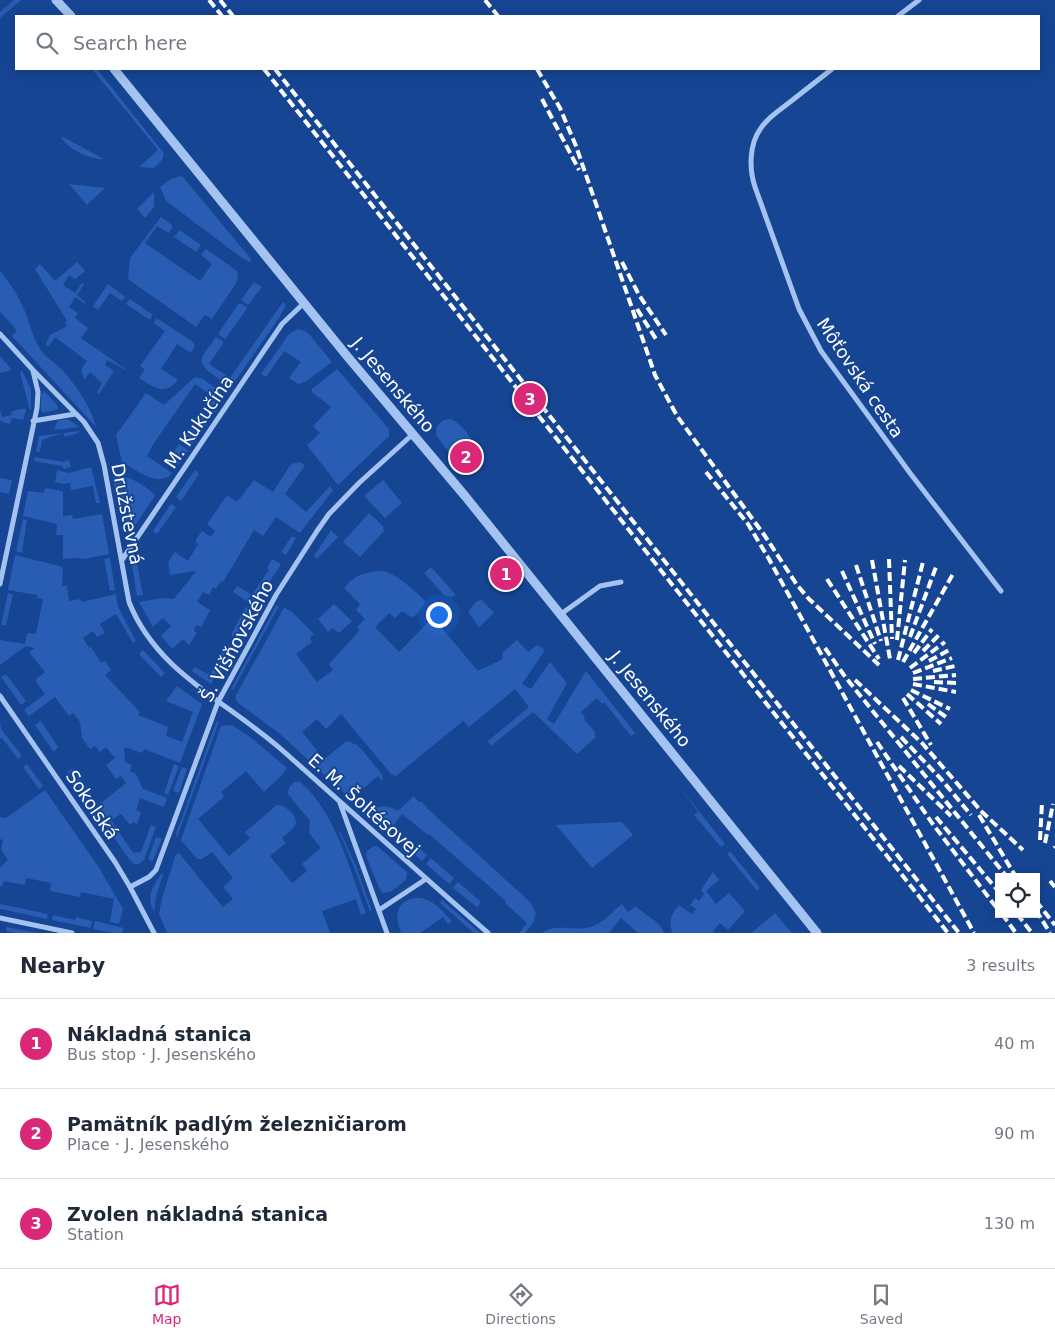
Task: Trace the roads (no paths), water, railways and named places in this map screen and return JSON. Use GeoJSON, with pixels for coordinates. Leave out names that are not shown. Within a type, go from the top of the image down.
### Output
{"type":"FeatureCollection","features":[{"type":"Feature","properties":{"kind":"street"},"geometry":{"type":"LineString","coordinates":[[56,0],[70,15]]}},
{"type":"Feature","properties":{"kind":"street"},"geometry":{"type":"LineString","coordinates":[[899,15],[919,0]]}},
{"type":"Feature","properties":{"kind":"street","name":"J. Jesenského"},"geometry":{"type":"LineString","coordinates":[[115,70],[561,614],[817,933]]}},
{"type":"Feature","properties":{"kind":"street","name":"Môťovská cesta"},"geometry":{"type":"LineString","coordinates":[[831,70],[769,119],[757,133],[751,165],[759,201],[799,309],[821,351],[1001,590]]}},
{"type":"Feature","properties":{"kind":"street","name":"M. Kukučína"},"geometry":{"type":"LineString","coordinates":[[122,560],[282,324],[304,303]]}},
{"type":"Feature","properties":{"kind":"street","name":"Družstevná"},"geometry":{"type":"LineString","coordinates":[[0,334],[32,370],[84,422],[98,443],[129,602],[143,631],[175,668],[218,702]]}},
{"type":"Feature","properties":{"kind":"street"},"geometry":{"type":"LineString","coordinates":[[0,584],[37,408],[38,392],[32,370]]}},
{"type":"Feature","properties":{"kind":"street"},"geometry":{"type":"LineString","coordinates":[[34,421],[75,414]]}},
{"type":"Feature","properties":{"kind":"street","name":"Š. Višňovského"},"geometry":{"type":"LineString","coordinates":[[130,887],[149,877],[156,870],[218,702],[258,626],[317,531],[334,509],[359,483],[413,434]]}},
{"type":"Feature","properties":{"kind":"street"},"geometry":{"type":"LineString","coordinates":[[561,614],[600,586],[621,582]]}},
{"type":"Feature","properties":{"kind":"street","name":"Sokolská"},"geometry":{"type":"LineString","coordinates":[[0,697],[130,887],[154,933]]}},
{"type":"Feature","properties":{"kind":"street","name":"E. M. Šoltésovej"},"geometry":{"type":"LineString","coordinates":[[218,702],[264,735],[488,933]]}},
{"type":"Feature","properties":{"kind":"street"},"geometry":{"type":"LineString","coordinates":[[340,802],[387,933]]}},
{"type":"Feature","properties":{"kind":"street"},"geometry":{"type":"LineString","coordinates":[[379,910],[426,879]]}},
{"type":"Feature","properties":{"kind":"street"},"geometry":{"type":"LineString","coordinates":[[0,918],[72,933]]}},
{"type":"Feature","properties":{"kind":"railway"},"geometry":{"type":"LineString","coordinates":[[209,0],[221,15]]}},
{"type":"Feature","properties":{"kind":"railway"},"geometry":{"type":"LineString","coordinates":[[220,0],[232,15]]}},
{"type":"Feature","properties":{"kind":"railway"},"geometry":{"type":"LineString","coordinates":[[485,0],[497,15]]}},
{"type":"Feature","properties":{"kind":"railway"},"geometry":{"type":"LineString","coordinates":[[265,70],[948,933]]}},
{"type":"Feature","properties":{"kind":"railway"},"geometry":{"type":"LineString","coordinates":[[276,70],[959,933]]}},
{"type":"Feature","properties":{"kind":"railway"},"geometry":{"type":"LineString","coordinates":[[538,70],[560,108],[576,146],[655,375],[677,416],[765,536],[797,585],[809,599],[879,665]]}},
{"type":"Feature","properties":{"kind":"railway"},"geometry":{"type":"LineString","coordinates":[[542,99],[579,170]]}},
{"type":"Feature","properties":{"kind":"railway"},"geometry":{"type":"LineString","coordinates":[[622,262],[639,295],[666,335]]}},
{"type":"Feature","properties":{"kind":"railway"},"geometry":{"type":"LineString","coordinates":[[637,309],[656,339]]}},
{"type":"Feature","properties":{"kind":"railway"},"geometry":{"type":"LineString","coordinates":[[706,472],[748,524],[769,559],[974,933]]}},
{"type":"Feature","properties":{"kind":"railway"},"geometry":{"type":"LineString","coordinates":[[889,559],[892,639]]}},
{"type":"Feature","properties":{"kind":"railway"},"geometry":{"type":"LineString","coordinates":[[872,560],[890,659]]}},
{"type":"Feature","properties":{"kind":"railway"},"geometry":{"type":"LineString","coordinates":[[897,640],[905,560]]}},
{"type":"Feature","properties":{"kind":"railway"},"geometry":{"type":"LineString","coordinates":[[898,660],[923,562]]}},
{"type":"Feature","properties":{"kind":"railway"},"geometry":{"type":"LineString","coordinates":[[856,565],[881,641]]}},
{"type":"Feature","properties":{"kind":"railway"},"geometry":{"type":"LineString","coordinates":[[910,637],[936,567]]}},
{"type":"Feature","properties":{"kind":"railway"},"geometry":{"type":"LineString","coordinates":[[842,571],[875,644]]}},
{"type":"Feature","properties":{"kind":"railway"},"geometry":{"type":"LineString","coordinates":[[903,662],[953,574]]}},
{"type":"Feature","properties":{"kind":"railway"},"geometry":{"type":"LineString","coordinates":[[827,579],[879,659]]}},
{"type":"Feature","properties":{"kind":"railway"},"geometry":{"type":"LineString","coordinates":[[914,653],[932,629]]}},
{"type":"Feature","properties":{"kind":"railway"},"geometry":{"type":"LineString","coordinates":[[923,651],[939,635]]}},
{"type":"Feature","properties":{"kind":"railway"},"geometry":{"type":"LineString","coordinates":[[910,668],[945,642]]}},
{"type":"Feature","properties":{"kind":"railway"},"geometry":{"type":"LineString","coordinates":[[825,648],[846,678],[1004,873]]}},
{"type":"Feature","properties":{"kind":"railway"},"geometry":{"type":"LineString","coordinates":[[929,661],[949,650]]}},
{"type":"Feature","properties":{"kind":"railway"},"geometry":{"type":"LineString","coordinates":[[913,673],[952,658]]}},
{"type":"Feature","properties":{"kind":"railway"},"geometry":{"type":"LineString","coordinates":[[933,671],[955,666]]}},
{"type":"Feature","properties":{"kind":"railway"},"geometry":{"type":"LineString","coordinates":[[913,679],[956,675]]}},
{"type":"Feature","properties":{"kind":"railway"},"geometry":{"type":"LineString","coordinates":[[855,680],[922,743],[981,811],[1023,850]]}},
{"type":"Feature","properties":{"kind":"railway"},"geometry":{"type":"LineString","coordinates":[[934,682],[956,683]]}},
{"type":"Feature","properties":{"kind":"railway"},"geometry":{"type":"LineString","coordinates":[[913,684],[956,692]]}},
{"type":"Feature","properties":{"kind":"railway"},"geometry":{"type":"LineString","coordinates":[[911,690],[950,709]]}},
{"type":"Feature","properties":{"kind":"railway"},"geometry":{"type":"LineString","coordinates":[[907,694],[941,724]]}},
{"type":"Feature","properties":{"kind":"railway"},"geometry":{"type":"LineString","coordinates":[[903,698],[931,745]]}},
{"type":"Feature","properties":{"kind":"railway"},"geometry":{"type":"LineString","coordinates":[[928,704],[946,717]]}},
{"type":"Feature","properties":{"kind":"railway"},"geometry":{"type":"LineString","coordinates":[[901,737],[941,779],[971,815]]}},
{"type":"Feature","properties":{"kind":"railway"},"geometry":{"type":"LineString","coordinates":[[877,742],[932,823],[995,906]]}},
{"type":"Feature","properties":{"kind":"railway"},"geometry":{"type":"LineString","coordinates":[[899,766],[951,816]]}},
{"type":"Feature","properties":{"kind":"railway"},"geometry":{"type":"LineString","coordinates":[[1040,840],[1042,803]]}},
{"type":"Feature","properties":{"kind":"railway"},"geometry":{"type":"LineString","coordinates":[[1045,843],[1053,804]]}},
{"type":"Feature","properties":{"kind":"railway"},"geometry":{"type":"LineString","coordinates":[[979,815],[1014,873]]}},
{"type":"Feature","properties":{"kind":"railway"},"geometry":{"type":"LineString","coordinates":[[936,817],[995,887]]}},
{"type":"Feature","properties":{"kind":"railway"},"geometry":{"type":"LineString","coordinates":[[1050,881],[1055,887]]}},
{"type":"Feature","properties":{"kind":"railway"},"geometry":{"type":"LineString","coordinates":[[1040,906],[1055,925]]}},
{"type":"Feature","properties":{"kind":"railway"},"geometry":{"type":"LineString","coordinates":[[1040,917],[1050,933]]}},
{"type":"Feature","properties":{"kind":"railway"},"geometry":{"type":"LineString","coordinates":[[1005,918],[1016,933]]}},
{"type":"Feature","properties":{"kind":"railway"},"geometry":{"type":"LineString","coordinates":[[1020,918],[1032,933]]}},
{"type":"Feature","properties":{"kind":"place","name":"Zvolen nákladná stanica"},"geometry":{"type":"Point","coordinates":[530,399]}},
{"type":"Feature","properties":{"kind":"place","name":"Pamätník padlým železničiarom"},"geometry":{"type":"Point","coordinates":[466,457]}},
{"type":"Feature","properties":{"kind":"place","name":"Nákladná stanica"},"geometry":{"type":"Point","coordinates":[506,574]}}]}
